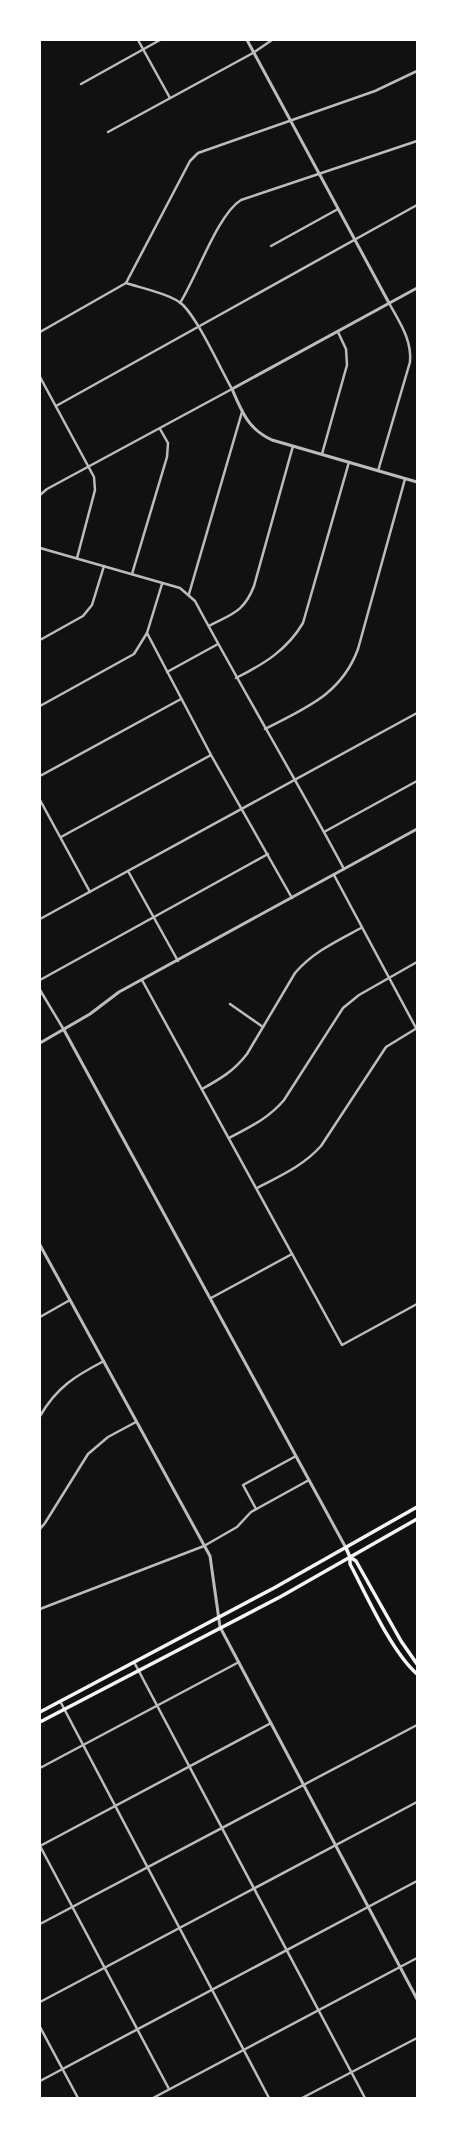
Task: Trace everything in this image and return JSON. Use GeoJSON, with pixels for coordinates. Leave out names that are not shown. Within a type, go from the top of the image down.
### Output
{"type":"FeatureCollection","features":[{"type":"Feature","properties":{"kind":"main road"},"geometry":{"type":"LineString","coordinates":[[40,1712],[346,1548],[417,1507]]}},
{"type":"Feature","properties":{"kind":"main road"},"geometry":{"type":"LineString","coordinates":[[40,1722],[280,1596],[417,1519]]}},
{"type":"Feature","properties":{"kind":"main road"},"geometry":{"type":"LineString","coordinates":[[346,1548],[350,1557],[350,1564],[392,1641],[401,1656],[417,1674]]}},
{"type":"Feature","properties":{"kind":"main road"},"geometry":{"type":"LineString","coordinates":[[350,1557],[356,1561],[401,1641],[417,1664]]}},
{"type":"Feature","properties":{"kind":"street"},"geometry":{"type":"LineString","coordinates":[[138,40],[170,98]]}},
{"type":"Feature","properties":{"kind":"street"},"geometry":{"type":"LineString","coordinates":[[81,84],[160,40]]}},
{"type":"Feature","properties":{"kind":"street"},"geometry":{"type":"LineString","coordinates":[[247,40],[389,303],[407,337],[411,349],[408,369],[378,471]]}},
{"type":"Feature","properties":{"kind":"street"},"geometry":{"type":"LineString","coordinates":[[108,132],[253,53],[272,40]]}},
{"type":"Feature","properties":{"kind":"street"},"geometry":{"type":"LineString","coordinates":[[40,332],[126,283],[190,161],[198,154],[375,91],[417,71]]}},
{"type":"Feature","properties":{"kind":"street"},"geometry":{"type":"LineString","coordinates":[[180,303],[223,220],[234,204],[241,200],[417,141]]}},
{"type":"Feature","properties":{"kind":"street"},"geometry":{"type":"LineString","coordinates":[[56,406],[417,205]]}},
{"type":"Feature","properties":{"kind":"street"},"geometry":{"type":"LineString","coordinates":[[271,246],[338,209]]}},
{"type":"Feature","properties":{"kind":"street"},"geometry":{"type":"LineString","coordinates":[[126,283],[174,299],[180,303],[198,327],[232,389],[242,411],[259,434],[293,446],[417,482]]}},
{"type":"Feature","properties":{"kind":"street"},"geometry":{"type":"LineString","coordinates":[[40,495],[47,489],[160,429],[417,288]]}},
{"type":"Feature","properties":{"kind":"street"},"geometry":{"type":"LineString","coordinates":[[322,454],[347,365],[346,349],[338,332]]}},
{"type":"Feature","properties":{"kind":"street"},"geometry":{"type":"LineString","coordinates":[[40,377],[94,477],[95,490],[77,558]]}},
{"type":"Feature","properties":{"kind":"street"},"geometry":{"type":"LineString","coordinates":[[189,594],[242,411]]}},
{"type":"Feature","properties":{"kind":"street"},"geometry":{"type":"LineString","coordinates":[[132,574],[167,457],[168,444],[160,429]]}},
{"type":"Feature","properties":{"kind":"street"},"geometry":{"type":"LineString","coordinates":[[209,626],[237,611],[248,602],[254,586],[293,446]]}},
{"type":"Feature","properties":{"kind":"street"},"geometry":{"type":"LineString","coordinates":[[236,678],[266,662],[281,651],[293,639],[303,623],[349,462]]}},
{"type":"Feature","properties":{"kind":"street"},"geometry":{"type":"LineString","coordinates":[[265,729],[330,692],[348,672],[358,649],[405,479]]}},
{"type":"Feature","properties":{"kind":"street"},"geometry":{"type":"LineString","coordinates":[[40,548],[180,588],[189,594],[209,626],[265,729],[296,780],[344,870]]}},
{"type":"Feature","properties":{"kind":"street"},"geometry":{"type":"LineString","coordinates":[[40,640],[83,616],[92,605],[104,566]]}},
{"type":"Feature","properties":{"kind":"street"},"geometry":{"type":"LineString","coordinates":[[40,706],[134,654],[147,633],[162,584]]}},
{"type":"Feature","properties":{"kind":"street"},"geometry":{"type":"LineString","coordinates":[[147,633],[211,755],[292,898]]}},
{"type":"Feature","properties":{"kind":"street"},"geometry":{"type":"LineString","coordinates":[[167,672],[218,644]]}},
{"type":"Feature","properties":{"kind":"street"},"geometry":{"type":"LineString","coordinates":[[40,776],[181,699]]}},
{"type":"Feature","properties":{"kind":"street"},"geometry":{"type":"LineString","coordinates":[[40,919],[242,810],[417,713]]}},
{"type":"Feature","properties":{"kind":"street"},"geometry":{"type":"LineString","coordinates":[[61,837],[211,755]]}},
{"type":"Feature","properties":{"kind":"street"},"geometry":{"type":"LineString","coordinates":[[324,832],[417,781]]}},
{"type":"Feature","properties":{"kind":"street"},"geometry":{"type":"LineString","coordinates":[[40,800],[90,892]]}},
{"type":"Feature","properties":{"kind":"street"},"geometry":{"type":"LineString","coordinates":[[40,1043],[64,1030],[119,992],[179,961],[417,829]]}},
{"type":"Feature","properties":{"kind":"street"},"geometry":{"type":"LineString","coordinates":[[40,980],[268,854]]}},
{"type":"Feature","properties":{"kind":"street"},"geometry":{"type":"LineString","coordinates":[[128,871],[179,961]]}},
{"type":"Feature","properties":{"kind":"street"},"geometry":{"type":"LineString","coordinates":[[257,1188],[297,1167],[310,1158],[321,1146],[386,1047],[416,1028],[334,875]]}},
{"type":"Feature","properties":{"kind":"street"},"geometry":{"type":"LineString","coordinates":[[202,1088],[225,1076],[237,1067],[247,1054],[295,973],[306,961],[317,952],[362,928]]}},
{"type":"Feature","properties":{"kind":"street"},"geometry":{"type":"LineString","coordinates":[[229,1138],[273,1113],[284,1100],[343,1008],[359,994],[417,962]]}},
{"type":"Feature","properties":{"kind":"street"},"geometry":{"type":"LineString","coordinates":[[142,980],[342,1345],[417,1304]]}},
{"type":"Feature","properties":{"kind":"street"},"geometry":{"type":"LineString","coordinates":[[40,990],[64,1030],[211,1298],[346,1548]]}},
{"type":"Feature","properties":{"kind":"street"},"geometry":{"type":"LineString","coordinates":[[230,1004],[263,1027]]}},
{"type":"Feature","properties":{"kind":"street"},"geometry":{"type":"LineString","coordinates":[[40,1245],[204,1546],[212,1565],[217,1618],[220,1627],[417,1999]]}},
{"type":"Feature","properties":{"kind":"street"},"geometry":{"type":"LineString","coordinates":[[211,1298],[292,1254]]}},
{"type":"Feature","properties":{"kind":"street"},"geometry":{"type":"LineString","coordinates":[[40,1317],[70,1300]]}},
{"type":"Feature","properties":{"kind":"street"},"geometry":{"type":"LineString","coordinates":[[40,1416],[50,1399],[62,1386],[104,1361]]}},
{"type":"Feature","properties":{"kind":"street"},"geometry":{"type":"LineString","coordinates":[[40,1528],[46,1523],[88,1454],[108,1437],[136,1422]]}},
{"type":"Feature","properties":{"kind":"street"},"geometry":{"type":"LineString","coordinates":[[256,1509],[243,1485],[296,1456]]}},
{"type":"Feature","properties":{"kind":"street"},"geometry":{"type":"LineString","coordinates":[[40,1610],[204,1546],[227,1534],[256,1509],[309,1480]]}},
{"type":"Feature","properties":{"kind":"street"},"geometry":{"type":"LineString","coordinates":[[134,1661],[365,2098]]}},
{"type":"Feature","properties":{"kind":"street"},"geometry":{"type":"LineString","coordinates":[[40,1768],[239,1662]]}},
{"type":"Feature","properties":{"kind":"street"},"geometry":{"type":"LineString","coordinates":[[60,1701],[269,2098]]}},
{"type":"Feature","properties":{"kind":"street"},"geometry":{"type":"LineString","coordinates":[[169,2089],[40,1846],[271,1723]]}},
{"type":"Feature","properties":{"kind":"street"},"geometry":{"type":"LineString","coordinates":[[40,1924],[417,1724]]}},
{"type":"Feature","properties":{"kind":"street"},"geometry":{"type":"LineString","coordinates":[[40,2002],[417,1802]]}},
{"type":"Feature","properties":{"kind":"street"},"geometry":{"type":"LineString","coordinates":[[40,2081],[417,1881]]}},
{"type":"Feature","properties":{"kind":"street"},"geometry":{"type":"LineString","coordinates":[[153,2098],[417,1958]]}},
{"type":"Feature","properties":{"kind":"street"},"geometry":{"type":"LineString","coordinates":[[40,2027],[78,2098]]}},
{"type":"Feature","properties":{"kind":"street"},"geometry":{"type":"LineString","coordinates":[[302,2098],[417,2038]]}}]}
